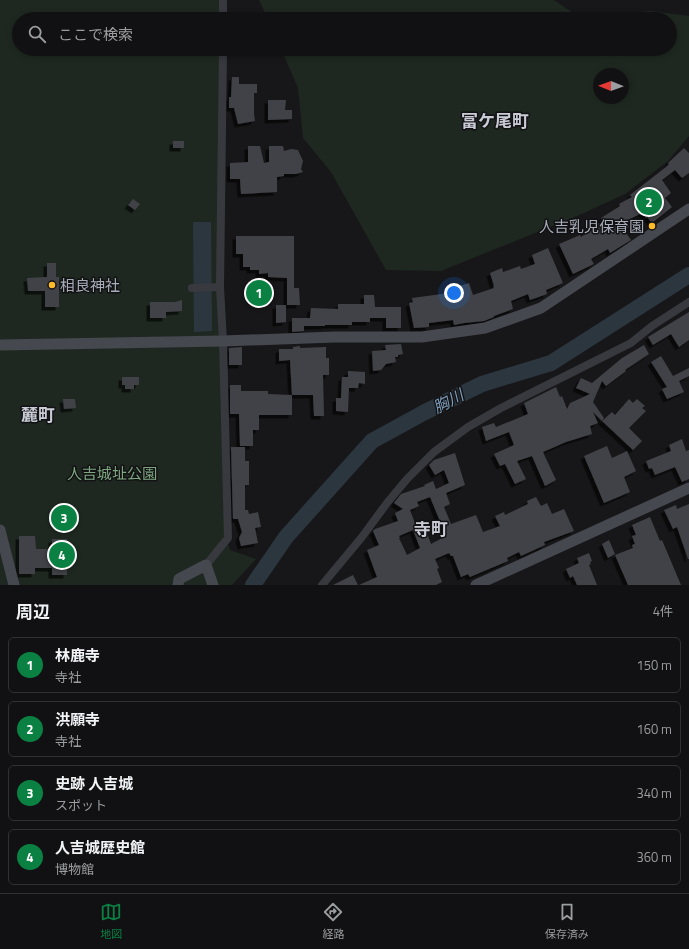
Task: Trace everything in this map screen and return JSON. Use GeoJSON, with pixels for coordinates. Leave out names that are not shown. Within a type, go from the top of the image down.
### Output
{"type":"FeatureCollection","features":[{"type":"Feature","properties":{"kind":"street"},"geometry":{"type":"LineString","coordinates":[[223,0],[223,12]]}},
{"type":"Feature","properties":{"kind":"street"},"geometry":{"type":"LineString","coordinates":[[178,585],[179,579],[206,564],[228,538],[223,341],[216,287],[223,56]]}},
{"type":"Feature","properties":{"kind":"street"},"geometry":{"type":"LineString","coordinates":[[0,345],[422,336],[485,328],[541,308],[689,209]]}},
{"type":"Feature","properties":{"kind":"street"},"geometry":{"type":"LineString","coordinates":[[192,288],[216,287]]}},
{"type":"Feature","properties":{"kind":"street"},"geometry":{"type":"LineString","coordinates":[[322,585],[407,479],[434,452],[468,427],[501,408],[631,343],[652,326],[689,302]]}},
{"type":"Feature","properties":{"kind":"street"},"geometry":{"type":"LineString","coordinates":[[476,585],[689,488]]}},
{"type":"Feature","properties":{"kind":"street"},"geometry":{"type":"LineString","coordinates":[[0,530],[14,585]]}},
{"type":"Feature","properties":{"kind":"street"},"geometry":{"type":"LineString","coordinates":[[206,564],[212,582]]}},
{"type":"Feature","properties":{"kind":"green space","name":"人吉城址公園"},"geometry":{"type":"Polygon","coordinates":[[[0,0],[220,0],[220,12],[12,12],[12,56],[220,56],[226,537],[230,550],[256,559],[232,585],[0,585],[0,0]]]}},
{"type":"Feature","properties":{"kind":"green space"},"geometry":{"type":"Polygon","coordinates":[[[259,0],[554,0],[572,12],[265,12],[259,0]]]}},
{"type":"Feature","properties":{"kind":"green space"},"geometry":{"type":"Polygon","coordinates":[[[677,14],[689,16],[689,136],[668,161],[625,194],[577,216],[441,271],[386,270],[331,172],[303,138],[298,88],[284,56],[677,56],[677,14]]]}},
{"type":"Feature","properties":{"kind":"shaded area"},"geometry":{"type":"Polygon","coordinates":[[[193,222],[211,222],[212,331],[194,332],[193,222]]]}},
{"type":"Feature","properties":{"kind":"building"},"geometry":{"type":"Polygon","coordinates":[[[232,77],[239,77],[239,84],[257,84],[257,93],[254,93],[255,121],[238,124],[234,108],[229,108],[232,77]]]}},
{"type":"Feature","properties":{"kind":"building"},"geometry":{"type":"Polygon","coordinates":[[[268,100],[286,100],[285,110],[292,110],[292,119],[268,120],[268,100]]]}},
{"type":"Feature","properties":{"kind":"building"},"geometry":{"type":"Polygon","coordinates":[[[173,141],[184,141],[184,148],[173,148],[173,141]]]}},
{"type":"Feature","properties":{"kind":"building"},"geometry":{"type":"Polygon","coordinates":[[[248,146],[260,146],[264,163],[269,162],[269,146],[283,146],[284,151],[291,149],[298,150],[303,161],[301,169],[303,172],[296,174],[284,174],[284,176],[277,177],[277,192],[241,194],[240,179],[230,179],[230,163],[248,162],[248,146]]]}},
{"type":"Feature","properties":{"kind":"building"},"geometry":{"type":"Polygon","coordinates":[[[684,148],[689,153],[689,173],[682,178],[675,170],[662,180],[671,193],[665,198],[672,207],[652,223],[642,213],[626,221],[629,227],[624,230],[631,240],[610,253],[608,249],[591,259],[594,264],[573,274],[559,244],[580,235],[581,237],[593,229],[593,227],[603,221],[601,218],[620,206],[619,204],[632,197],[630,195],[666,167],[669,164],[668,163],[684,148]]]}},
{"type":"Feature","properties":{"kind":"building"},"geometry":{"type":"Polygon","coordinates":[[[133,199],[140,204],[135,210],[128,205],[133,199]]]}},
{"type":"Feature","properties":{"kind":"building"},"geometry":{"type":"Polygon","coordinates":[[[236,236],[294,236],[294,288],[299,288],[300,305],[287,305],[287,278],[268,277],[268,273],[259,274],[259,270],[250,270],[250,267],[243,267],[243,254],[236,254],[236,236]]]}},
{"type":"Feature","properties":{"kind":"building"},"geometry":{"type":"Polygon","coordinates":[[[548,248],[563,283],[546,290],[547,294],[530,300],[528,294],[511,301],[513,309],[484,321],[454,325],[453,320],[429,323],[429,327],[414,328],[409,303],[413,302],[412,298],[449,293],[448,292],[454,290],[454,288],[469,283],[473,295],[494,288],[490,273],[502,268],[503,272],[520,266],[521,269],[535,264],[532,255],[548,248]]]}},
{"type":"Feature","properties":{"kind":"building"},"geometry":{"type":"Polygon","coordinates":[[[47,263],[56,263],[56,277],[59,277],[59,307],[45,307],[45,291],[28,291],[27,278],[47,277],[47,263]]]}},
{"type":"Feature","properties":{"kind":"building"},"geometry":{"type":"Polygon","coordinates":[[[364,295],[374,295],[375,307],[401,307],[401,328],[386,328],[386,318],[370,318],[370,322],[352,322],[352,325],[304,326],[304,331],[292,332],[292,318],[310,318],[311,308],[338,309],[338,304],[364,304],[364,295]]]}},
{"type":"Feature","properties":{"kind":"building"},"geometry":{"type":"Polygon","coordinates":[[[182,300],[182,311],[166,312],[166,318],[150,318],[150,302],[175,302],[182,300]]]}},
{"type":"Feature","properties":{"kind":"building"},"geometry":{"type":"Polygon","coordinates":[[[276,305],[286,305],[286,322],[276,323],[276,305]]]}},
{"type":"Feature","properties":{"kind":"building"},"geometry":{"type":"Polygon","coordinates":[[[689,312],[689,340],[679,347],[671,334],[653,345],[648,337],[689,312]]]}},
{"type":"Feature","properties":{"kind":"building"},"geometry":{"type":"Polygon","coordinates":[[[401,344],[403,354],[395,357],[396,362],[386,364],[381,370],[373,371],[372,351],[386,350],[385,345],[401,344]]]}},
{"type":"Feature","properties":{"kind":"building"},"geometry":{"type":"Polygon","coordinates":[[[644,345],[649,354],[625,370],[626,371],[606,386],[602,381],[593,402],[604,418],[602,421],[593,412],[598,423],[590,426],[592,434],[566,442],[543,452],[556,480],[545,486],[532,456],[517,461],[526,479],[515,484],[505,464],[500,466],[494,454],[514,445],[509,432],[486,441],[482,427],[494,423],[496,427],[528,414],[524,403],[556,387],[560,397],[562,396],[567,409],[570,403],[590,394],[576,388],[581,378],[592,383],[622,358],[644,345]]]}},
{"type":"Feature","properties":{"kind":"building"},"geometry":{"type":"Polygon","coordinates":[[[300,346],[300,348],[326,347],[326,358],[329,358],[329,375],[323,375],[324,416],[314,416],[313,395],[292,395],[290,360],[279,361],[279,349],[293,349],[293,347],[300,346]]]}},
{"type":"Feature","properties":{"kind":"building"},"geometry":{"type":"Polygon","coordinates":[[[242,347],[242,365],[229,365],[229,348],[242,347]]]}},
{"type":"Feature","properties":{"kind":"building"},"geometry":{"type":"Polygon","coordinates":[[[661,356],[673,376],[689,368],[689,376],[679,381],[684,392],[667,399],[662,389],[667,387],[651,362],[661,356]]]}},
{"type":"Feature","properties":{"kind":"building"},"geometry":{"type":"Polygon","coordinates":[[[348,371],[365,372],[365,384],[359,383],[358,388],[349,388],[348,412],[336,411],[336,398],[341,398],[342,377],[348,377],[348,371]]]}},
{"type":"Feature","properties":{"kind":"building"},"geometry":{"type":"Polygon","coordinates":[[[122,377],[139,377],[139,385],[134,385],[134,389],[125,389],[125,385],[122,385],[122,377]]]}},
{"type":"Feature","properties":{"kind":"building"},"geometry":{"type":"Polygon","coordinates":[[[230,385],[241,385],[241,391],[268,391],[268,394],[292,395],[292,415],[259,415],[259,430],[253,430],[253,446],[240,446],[239,414],[230,414],[230,385]]]}},
{"type":"Feature","properties":{"kind":"building"},"geometry":{"type":"Polygon","coordinates":[[[63,399],[75,399],[76,408],[64,409],[63,399]]]}},
{"type":"Feature","properties":{"kind":"building"},"geometry":{"type":"Polygon","coordinates":[[[629,399],[633,403],[637,399],[645,406],[642,408],[646,411],[629,428],[642,441],[633,450],[602,421],[612,412],[615,415],[629,399]]]}},
{"type":"Feature","properties":{"kind":"building"},"geometry":{"type":"Polygon","coordinates":[[[682,439],[686,451],[689,450],[689,479],[682,482],[675,467],[655,475],[652,468],[649,469],[646,461],[671,451],[669,445],[682,439]]]}},
{"type":"Feature","properties":{"kind":"building"},"geometry":{"type":"Polygon","coordinates":[[[607,446],[612,458],[627,451],[636,471],[624,477],[630,492],[604,503],[584,456],[607,446]]]}},
{"type":"Feature","properties":{"kind":"building"},"geometry":{"type":"Polygon","coordinates":[[[231,447],[245,447],[245,461],[249,461],[249,485],[245,485],[245,510],[248,510],[249,514],[258,512],[261,527],[255,528],[258,543],[241,546],[239,538],[242,532],[238,519],[233,519],[231,447]]]}},
{"type":"Feature","properties":{"kind":"building"},"geometry":{"type":"Polygon","coordinates":[[[455,453],[465,485],[446,493],[450,504],[444,507],[451,524],[476,515],[483,532],[500,526],[495,516],[504,512],[505,515],[528,504],[527,501],[536,497],[541,506],[547,503],[552,514],[564,509],[574,531],[544,542],[545,545],[521,556],[519,552],[507,558],[508,561],[470,577],[468,574],[461,577],[453,556],[449,553],[435,559],[439,568],[437,569],[442,582],[436,585],[359,585],[377,577],[367,550],[379,545],[373,531],[375,529],[398,521],[395,513],[403,509],[394,503],[401,494],[425,486],[424,485],[433,481],[436,489],[449,483],[444,470],[435,475],[429,465],[434,460],[455,453]],[[430,497],[417,502],[419,506],[410,510],[416,526],[419,525],[421,530],[425,528],[431,544],[446,536],[430,497]],[[413,530],[399,536],[407,555],[420,548],[413,530]]]}},
{"type":"Feature","properties":{"kind":"building"},"geometry":{"type":"Polygon","coordinates":[[[689,504],[688,559],[677,527],[673,529],[664,510],[676,505],[677,509],[689,504]]]}},
{"type":"Feature","properties":{"kind":"building"},"geometry":{"type":"Polygon","coordinates":[[[650,517],[660,541],[662,540],[681,585],[628,585],[615,555],[633,548],[632,545],[635,544],[632,536],[636,535],[632,525],[650,517]]]}},
{"type":"Feature","properties":{"kind":"building"},"geometry":{"type":"Polygon","coordinates":[[[19,536],[35,536],[36,549],[52,549],[52,539],[67,539],[67,547],[71,547],[71,557],[67,557],[67,575],[52,575],[52,568],[35,568],[35,574],[19,574],[19,536]]]}},
{"type":"Feature","properties":{"kind":"building"},"geometry":{"type":"Polygon","coordinates":[[[609,540],[615,554],[608,558],[602,544],[609,540]]]}},
{"type":"Feature","properties":{"kind":"building"},"geometry":{"type":"Polygon","coordinates":[[[589,553],[592,561],[589,565],[597,585],[577,585],[573,576],[570,578],[566,569],[579,563],[577,558],[589,553]]]}},
{"type":"Feature","properties":{"kind":"building"},"geometry":{"type":"Polygon","coordinates":[[[353,575],[358,585],[333,585],[353,575]]]}},
{"type":"Feature","properties":{"kind":"waterway","name":"胸川"},"geometry":{"type":"LineString","coordinates":[[253,585],[286,537],[372,441],[425,412],[482,384],[551,363],[689,275]]}},
{"type":"Feature","properties":{"kind":"place","name":"洪願寺"},"geometry":{"type":"Point","coordinates":[649,202]}},
{"type":"Feature","properties":{"kind":"place","name":"人吉乳児保育園"},"geometry":{"type":"Point","coordinates":[652,226]}},
{"type":"Feature","properties":{"kind":"place","name":"相良神社"},"geometry":{"type":"Point","coordinates":[52,285]}},
{"type":"Feature","properties":{"kind":"place","name":"林鹿寺"},"geometry":{"type":"Point","coordinates":[259,293]}},
{"type":"Feature","properties":{"kind":"place","name":"史跡 人吉城"},"geometry":{"type":"Point","coordinates":[64,518]}},
{"type":"Feature","properties":{"kind":"place","name":"人吉城歴史館"},"geometry":{"type":"Point","coordinates":[62,555]}},
{"type":"Feature","properties":{"kind":"district","name":"富ケ尾町"},"geometry":{"type":"Point","coordinates":[495,121]}},
{"type":"Feature","properties":{"kind":"district","name":"麓町"},"geometry":{"type":"Point","coordinates":[38,415]}},
{"type":"Feature","properties":{"kind":"district","name":"寺町"},"geometry":{"type":"Point","coordinates":[431,529]}}]}
